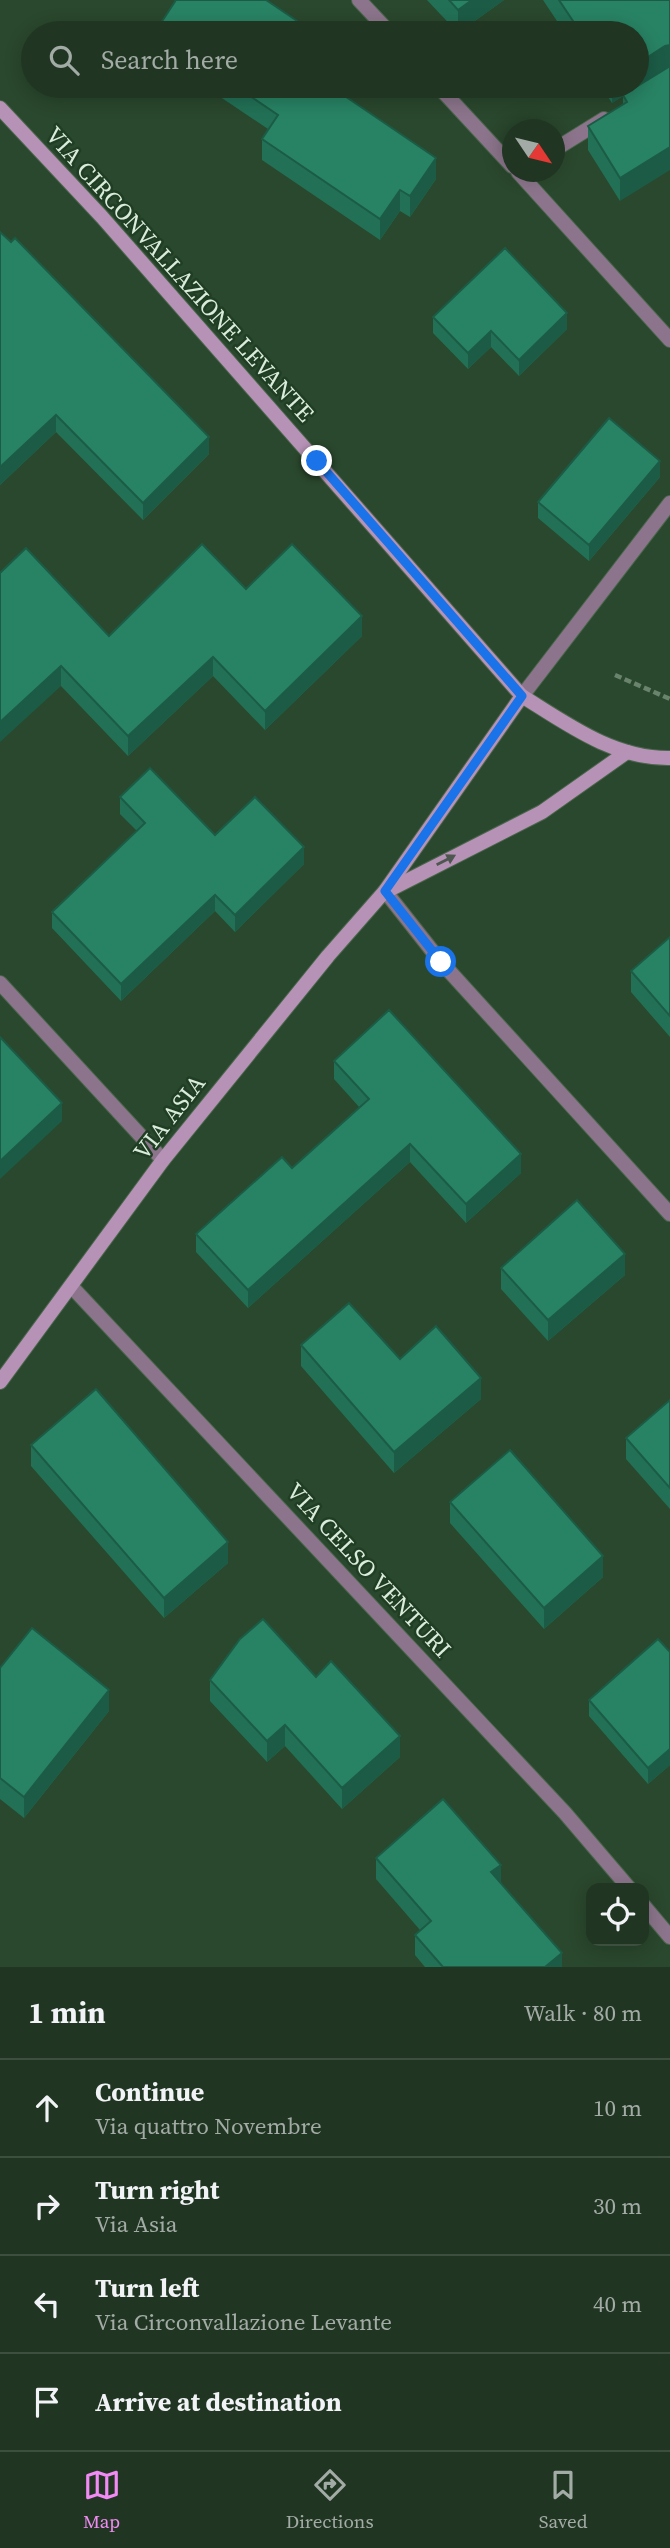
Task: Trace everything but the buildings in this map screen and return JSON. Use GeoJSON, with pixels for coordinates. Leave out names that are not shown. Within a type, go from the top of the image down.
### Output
{"type":"FeatureCollection","features":[{"type":"Feature","properties":{"kind":"street"},"geometry":{"type":"LineString","coordinates":[[359,0],[379,21]]}},
{"type":"Feature","properties":{"kind":"street"},"geometry":{"type":"LineString","coordinates":[[449,98],[502,153]]}},
{"type":"Feature","properties":{"kind":"street","name":"VIA CIRCONVALLAZIONE LEVANTE"},"geometry":{"type":"LineString","coordinates":[[0,108],[102,217],[522,696],[599,741],[627,752],[670,758]]}},
{"type":"Feature","properties":{"kind":"street"},"geometry":{"type":"LineString","coordinates":[[565,144],[612,114]]}},
{"type":"Feature","properties":{"kind":"street"},"geometry":{"type":"LineString","coordinates":[[529,182],[670,340]]}},
{"type":"Feature","properties":{"kind":"street"},"geometry":{"type":"LineString","coordinates":[[522,696],[670,503]]}},
{"type":"Feature","properties":{"kind":"street","name":"VIA ASIA"},"geometry":{"type":"LineString","coordinates":[[0,1382],[163,1160],[328,956],[385,891],[522,696]]}},
{"type":"Feature","properties":{"kind":"street","name":"VIA ASIA"},"geometry":{"type":"LineString","coordinates":[[385,891],[541,812],[627,752]]}},
{"type":"Feature","properties":{"kind":"street"},"geometry":{"type":"LineString","coordinates":[[385,891],[441,962],[670,1214]]}},
{"type":"Feature","properties":{"kind":"street"},"geometry":{"type":"LineString","coordinates":[[0,983],[163,1160]]}},
{"type":"Feature","properties":{"kind":"street","name":"VIA CELSO VENTURI"},"geometry":{"type":"LineString","coordinates":[[71,1286],[565,1812],[625,1883]]}},
{"type":"Feature","properties":{"kind":"street"},"geometry":{"type":"LineString","coordinates":[[649,1912],[670,1937]]}},
{"type":"Feature","properties":{"kind":"path"},"geometry":{"type":"LineString","coordinates":[[615,675],[670,699]]}},
{"type":"Feature","properties":{"kind":"route"},"geometry":{"type":"LineString","coordinates":[[317,461],[522,696],[385,891],[441,962]]}}]}
